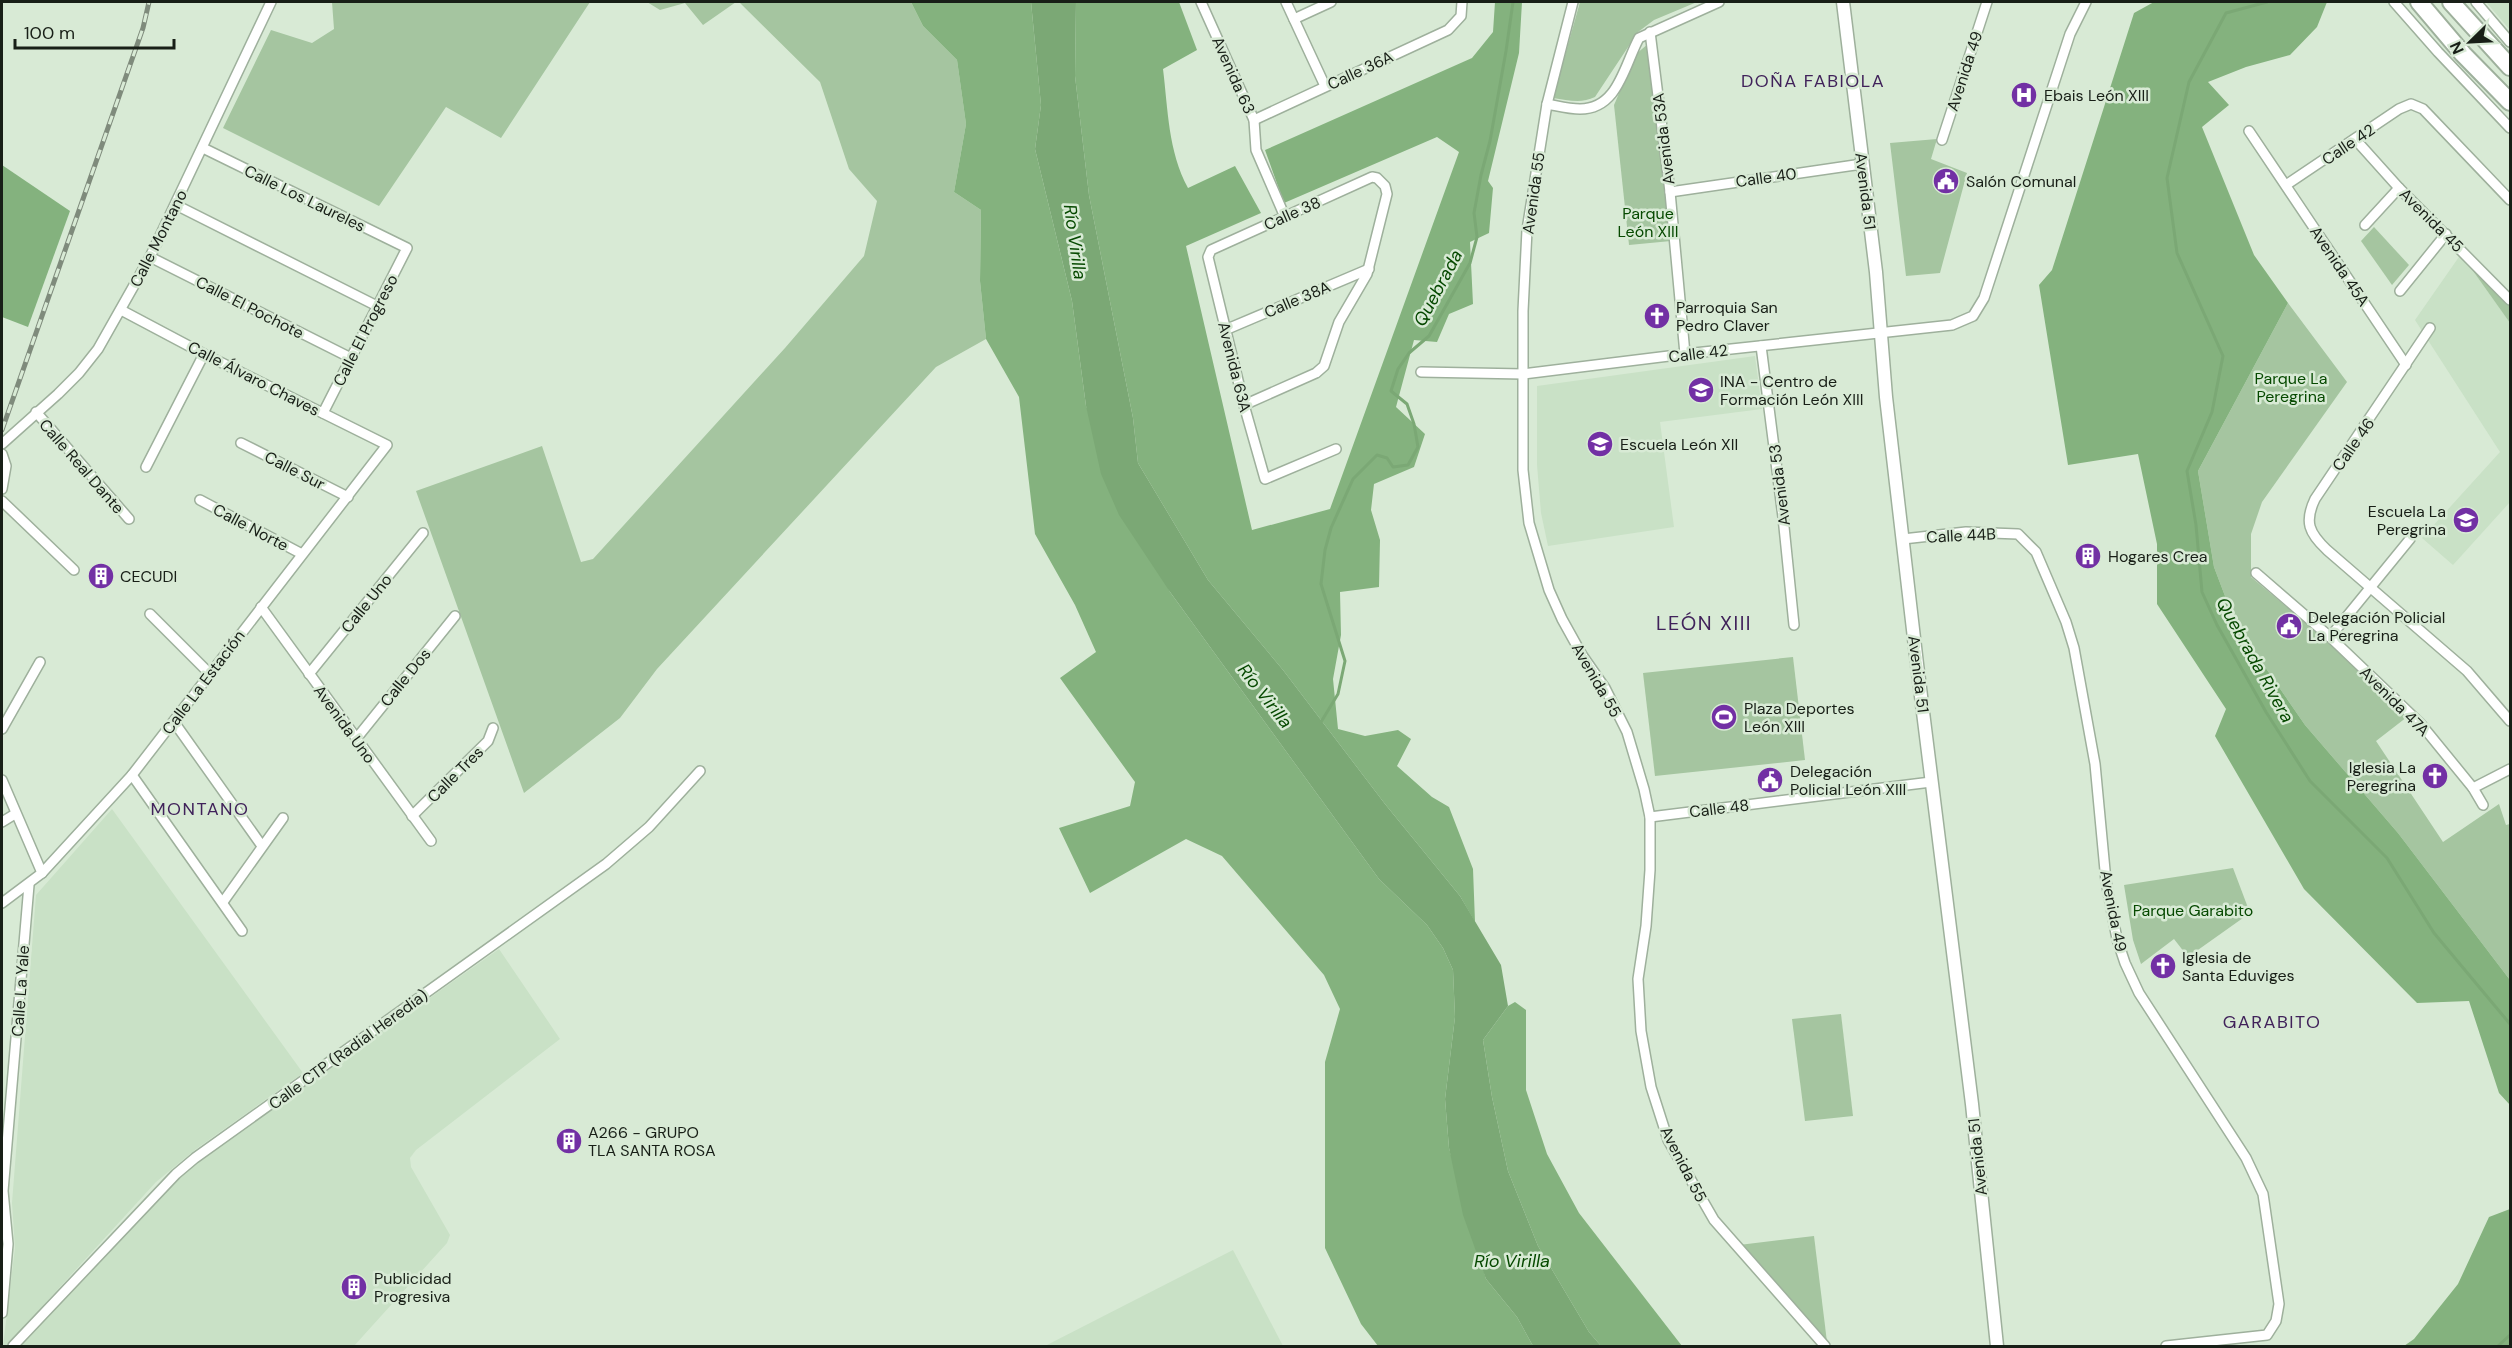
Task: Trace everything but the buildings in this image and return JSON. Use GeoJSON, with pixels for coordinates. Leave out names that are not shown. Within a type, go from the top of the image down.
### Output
{"type":"FeatureCollection","features":[{"type":"Feature","properties":{"kind":"highway"},"geometry":{"type":"LineString","coordinates":[[2419,2],[2463,54],[2511,102]]}},
{"type":"Feature","properties":{"kind":"highway"},"geometry":{"type":"LineString","coordinates":[[2451,2],[2511,67]]}},
{"type":"Feature","properties":{"kind":"street","name":"Calle Montano"},"geometry":{"type":"LineString","coordinates":[[2,444],[79,373],[98,350],[122,310],[176,205],[271,2]]}},
{"type":"Feature","properties":{"kind":"street","name":"Avenida 63"},"geometry":{"type":"LineString","coordinates":[[1201,2],[1254,120],[1256,150],[1285,217]]}},
{"type":"Feature","properties":{"kind":"street"},"geometry":{"type":"LineString","coordinates":[[1286,2],[1325,86]]}},
{"type":"Feature","properties":{"kind":"street"},"geometry":{"type":"LineString","coordinates":[[1294,18],[1331,2]]}},
{"type":"Feature","properties":{"kind":"street","name":"Calle 36A"},"geometry":{"type":"LineString","coordinates":[[1254,120],[1448,30],[1461,16],[1462,2]]}},
{"type":"Feature","properties":{"kind":"street","name":"Avenida 55"},"geometry":{"type":"LineString","coordinates":[[1573,2],[1547,104],[1527,230],[1523,470],[1529,522],[1549,590],[1562,619],[1605,688],[1627,732],[1650,817],[1650,870],[1646,926],[1638,979],[1641,1031],[1651,1087],[1665,1130],[1696,1192],[1714,1220],[1825,1347]]}},
{"type":"Feature","properties":{"kind":"street"},"geometry":{"type":"LineString","coordinates":[[1547,104],[1581,109],[1597,106],[1609,99],[1639,38],[1719,2]]}},
{"type":"Feature","properties":{"kind":"street","name":"Avenida 51"},"geometry":{"type":"LineString","coordinates":[[1843,2],[1882,333],[1886,397],[1972,1104],[1997,1347]]}},
{"type":"Feature","properties":{"kind":"street","name":"Avenida 49"},"geometry":{"type":"LineString","coordinates":[[1942,141],[1987,2]]}},
{"type":"Feature","properties":{"kind":"street","name":"Calle 42"},"geometry":{"type":"LineString","coordinates":[[1421,372],[1523,374],[1952,325],[1973,316],[1984,298],[2070,34],[2086,2]]}},
{"type":"Feature","properties":{"kind":"street"},"geometry":{"type":"LineString","coordinates":[[2394,2],[2511,128]]}},
{"type":"Feature","properties":{"kind":"street"},"geometry":{"type":"LineString","coordinates":[[2476,2],[2511,42]]}},
{"type":"Feature","properties":{"kind":"street","name":"Avenida 53A"},"geometry":{"type":"LineString","coordinates":[[1650,32],[1670,192],[1685,354]]}},
{"type":"Feature","properties":{"kind":"street","name":"Calle 42"},"geometry":{"type":"LineString","coordinates":[[2286,185],[2399,109],[2411,104],[2423,109],[2511,200]]}},
{"type":"Feature","properties":{"kind":"street","name":"Avenida 45A"},"geometry":{"type":"LineString","coordinates":[[2249,130],[2406,365]]}},
{"type":"Feature","properties":{"kind":"street","name":"Avenida 45"},"geometry":{"type":"LineString","coordinates":[[2355,139],[2399,188],[2511,300]]}},
{"type":"Feature","properties":{"kind":"street","name":"Calle Los Laureles"},"geometry":{"type":"LineString","coordinates":[[202,148],[407,248]]}},
{"type":"Feature","properties":{"kind":"street","name":"Calle 40"},"geometry":{"type":"LineString","coordinates":[[1670,192],[1862,164]]}},
{"type":"Feature","properties":{"kind":"street","name":"Calle 38"},"geometry":{"type":"LineString","coordinates":[[1208,254],[1211,250],[1372,177],[1377,178],[1385,186],[1387,194],[1369,269]]}},
{"type":"Feature","properties":{"kind":"street"},"geometry":{"type":"LineString","coordinates":[[2365,225],[2399,188]]}},
{"type":"Feature","properties":{"kind":"street"},"geometry":{"type":"LineString","coordinates":[[176,205],[377,306]]}},
{"type":"Feature","properties":{"kind":"street"},"geometry":{"type":"LineString","coordinates":[[2400,291],[2446,234]]}},
{"type":"Feature","properties":{"kind":"street","name":"Calle El Progreso"},"geometry":{"type":"LineString","coordinates":[[323,413],[407,248]]}},
{"type":"Feature","properties":{"kind":"street","name":"Avenida 63A"},"geometry":{"type":"LineString","coordinates":[[1208,254],[1225,330],[1264,478],[1268,480],[1336,449]]}},
{"type":"Feature","properties":{"kind":"street","name":"Calle El Pochote"},"geometry":{"type":"LineString","coordinates":[[150,256],[351,358]]}},
{"type":"Feature","properties":{"kind":"street"},"geometry":{"type":"LineString","coordinates":[[1244,405],[1316,373],[1324,366],[1339,322],[1369,269]]}},
{"type":"Feature","properties":{"kind":"street","name":"Calle 38A"},"geometry":{"type":"LineString","coordinates":[[1225,330],[1369,269]]}},
{"type":"Feature","properties":{"kind":"street","name":"Calle Álvaro Chaves"},"geometry":{"type":"LineString","coordinates":[[122,310],[204,354],[387,445]]}},
{"type":"Feature","properties":{"kind":"street"},"geometry":{"type":"LineString","coordinates":[[2406,365],[2430,328]]}},
{"type":"Feature","properties":{"kind":"street","name":"Avenida 53"},"geometry":{"type":"LineString","coordinates":[[1761,346],[1794,625]]}},
{"type":"Feature","properties":{"kind":"street"},"geometry":{"type":"LineString","coordinates":[[146,467],[204,354]]}},
{"type":"Feature","properties":{"kind":"street","name":"Calle 46"},"geometry":{"type":"LineString","coordinates":[[2372,588],[2316,540],[2309,527],[2309,513],[2315,499],[2406,365]]}},
{"type":"Feature","properties":{"kind":"street","name":"Calle Real Dante"},"geometry":{"type":"LineString","coordinates":[[36,412],[129,519]]}},
{"type":"Feature","properties":{"kind":"street","name":"Calle Sur"},"geometry":{"type":"LineString","coordinates":[[241,443],[348,496]]}},
{"type":"Feature","properties":{"kind":"street","name":"Calle La Estación"},"geometry":{"type":"LineString","coordinates":[[2,903],[42,873],[132,775],[387,445]]}},
{"type":"Feature","properties":{"kind":"street"},"geometry":{"type":"LineString","coordinates":[[2,454],[6,472],[2,489]]}},
{"type":"Feature","properties":{"kind":"street","name":"Calle Norte"},"geometry":{"type":"LineString","coordinates":[[200,500],[302,554]]}},
{"type":"Feature","properties":{"kind":"street"},"geometry":{"type":"LineString","coordinates":[[2,501],[74,570]]}},
{"type":"Feature","properties":{"kind":"street","name":"Calle 44B"},"geometry":{"type":"LineString","coordinates":[[1903,539],[1966,532],[2018,534]]}},
{"type":"Feature","properties":{"kind":"street","name":"Calle Uno"},"geometry":{"type":"LineString","coordinates":[[309,674],[423,533]]}},
{"type":"Feature","properties":{"kind":"street","name":"Avenida 49"},"geometry":{"type":"LineString","coordinates":[[2018,534],[2036,552],[2066,622],[2074,648],[2095,764],[2106,881],[2117,939],[2125,963],[2139,993],[2246,1158],[2263,1194],[2279,1304],[2276,1321],[2267,1335],[2166,1347]]}},
{"type":"Feature","properties":{"kind":"street"},"geometry":{"type":"LineString","coordinates":[[2330,637],[2410,539]]}},
{"type":"Feature","properties":{"kind":"street","name":"Avenida 47A"},"geometry":{"type":"LineString","coordinates":[[2256,573],[2330,637],[2420,723],[2473,788],[2483,805]]}},
{"type":"Feature","properties":{"kind":"street"},"geometry":{"type":"LineString","coordinates":[[2372,588],[2467,671],[2511,721]]}},
{"type":"Feature","properties":{"kind":"street","name":"Avenida Uno"},"geometry":{"type":"LineString","coordinates":[[261,607],[430,841]]}},
{"type":"Feature","properties":{"kind":"street"},"geometry":{"type":"LineString","coordinates":[[150,614],[210,674]]}},
{"type":"Feature","properties":{"kind":"street","name":"Calle Dos"},"geometry":{"type":"LineString","coordinates":[[356,739],[454,616]]}},
{"type":"Feature","properties":{"kind":"street"},"geometry":{"type":"LineString","coordinates":[[2,729],[40,662]]}},
{"type":"Feature","properties":{"kind":"street"},"geometry":{"type":"LineString","coordinates":[[174,722],[262,846]]}},
{"type":"Feature","properties":{"kind":"street","name":"Calle Tres"},"geometry":{"type":"LineString","coordinates":[[412,816],[488,741],[493,728]]}},
{"type":"Feature","properties":{"kind":"street"},"geometry":{"type":"LineString","coordinates":[[2473,788],[2511,769]]}},
{"type":"Feature","properties":{"kind":"street","name":"Calle CTP (Radial Heredia)"},"geometry":{"type":"LineString","coordinates":[[13,1347],[176,1174],[195,1158],[606,864],[649,827],[700,771]]}},
{"type":"Feature","properties":{"kind":"street"},"geometry":{"type":"LineString","coordinates":[[132,775],[242,931]]}},
{"type":"Feature","properties":{"kind":"street"},"geometry":{"type":"LineString","coordinates":[[2,780],[42,873]]}},
{"type":"Feature","properties":{"kind":"street","name":"Calle 48"},"geometry":{"type":"LineString","coordinates":[[1650,817],[1932,782]]}},
{"type":"Feature","properties":{"kind":"street"},"geometry":{"type":"LineString","coordinates":[[2,822],[15,814]]}},
{"type":"Feature","properties":{"kind":"street"},"geometry":{"type":"LineString","coordinates":[[223,902],[283,818]]}},
{"type":"Feature","properties":{"kind":"street","name":"Calle La Yale"},"geometry":{"type":"LineString","coordinates":[[2,1313],[8,1244],[3,1191],[29,885]]}},
{"type":"Feature","properties":{"kind":"shaded area"},"geometry":{"type":"Polygon","coordinates":[[[911,2],[1031,2],[1041,105],[1035,149],[1072,301],[1086,406],[1170,592],[1379,879],[1427,925],[1443,948],[1453,970],[1455,1017],[1445,1099],[1449,1148],[1486,1279],[1517,1317],[1533,1346],[1378,1346],[1361,1324],[1325,1248],[1325,1062],[1340,1009],[1324,975],[1222,856],[1186,839],[1090,893],[1059,828],[1130,806],[1135,782],[1060,678],[1096,652],[1075,605],[1035,534],[1019,397],[986,339],[980,281],[981,210],[954,192],[966,124],[957,60],[923,26],[911,2]]]}},
{"type":"Feature","properties":{"kind":"shaded area"},"geometry":{"type":"Polygon","coordinates":[[[1076,2],[1179,2],[1197,50],[1163,69],[1170,130],[1181,174],[1188,188],[1235,166],[1261,213],[1186,246],[1252,530],[1330,509],[1459,152],[1437,137],[1284,203],[1265,150],[1472,58],[1493,32],[1495,2],[1522,2],[1519,53],[1488,181],[1493,188],[1489,233],[1470,242],[1473,304],[1449,314],[1437,342],[1414,340],[1396,407],[1425,434],[1414,467],[1374,484],[1371,510],[1380,540],[1379,587],[1340,592],[1341,635],[1333,679],[1338,729],[1365,736],[1398,730],[1411,739],[1397,766],[1432,797],[1449,807],[1473,869],[1475,922],[1460,896],[1385,804],[1283,670],[1208,580],[1138,463],[1133,418],[1089,195],[1075,76],[1076,2]]]}},
{"type":"Feature","properties":{"kind":"shaded area"},"geometry":{"type":"Polygon","coordinates":[[[2154,2],[2327,2],[2317,27],[2290,55],[2246,67],[2208,82],[2229,105],[2202,127],[2254,255],[2288,303],[2198,471],[2214,567],[2236,625],[2305,725],[2398,833],[2510,980],[2510,1105],[2499,1093],[2469,1001],[2417,1003],[2304,889],[2215,736],[2226,709],[2157,604],[2157,544],[2138,454],[2068,465],[2039,285],[2052,270],[2134,13],[2154,2]]]}},
{"type":"Feature","properties":{"kind":"shaded area"},"geometry":{"type":"Polygon","coordinates":[[[2486,2],[2510,2],[2510,30],[2486,2]]]}},
{"type":"Feature","properties":{"kind":"shaded area"},"geometry":{"type":"Polygon","coordinates":[[[2,165],[70,211],[28,327],[2,317],[2,165]]]}},
{"type":"Feature","properties":{"kind":"shaded area"},"geometry":{"type":"Polygon","coordinates":[[[2461,254],[2510,323],[2510,502],[2453,565],[2422,538],[2500,452],[2415,320],[2461,254]]]}},
{"type":"Feature","properties":{"kind":"shaded area","name":"Escuela León XII"},"geometry":{"type":"Polygon","coordinates":[[[1755,356],[1762,409],[1660,422],[1674,527],[1548,546],[1541,513],[1537,465],[1537,386],[1755,356]]]}},
{"type":"Feature","properties":{"kind":"shaded area"},"geometry":{"type":"Polygon","coordinates":[[[112,809],[303,1073],[196,1149],[156,1182],[6,1346],[3,1346],[15,1248],[12,1203],[36,895],[112,809]]]}},
{"type":"Feature","properties":{"kind":"shaded area"},"geometry":{"type":"Polygon","coordinates":[[[499,949],[560,1039],[416,1150],[410,1158],[411,1167],[450,1235],[447,1243],[354,1346],[21,1346],[170,1187],[199,1161],[499,949]]]}},
{"type":"Feature","properties":{"kind":"shaded area"},"geometry":{"type":"Polygon","coordinates":[[[1515,1002],[1526,1010],[1526,1090],[1547,1154],[1579,1213],[1682,1346],[1601,1346],[1589,1332],[1538,1246],[1508,1171],[1492,1097],[1483,1040],[1508,1006],[1515,1002]]]}},
{"type":"Feature","properties":{"kind":"shaded area"},"geometry":{"type":"Polygon","coordinates":[[[2510,1209],[2510,1346],[2404,1346],[2414,1339],[2458,1284],[2489,1217],[2510,1209]]]}},
{"type":"Feature","properties":{"kind":"shaded area"},"geometry":{"type":"Polygon","coordinates":[[[1233,1250],[1283,1346],[1045,1346],[1131,1302],[1233,1250]]]}},
{"type":"Feature","properties":{"kind":"green space"},"geometry":{"type":"Polygon","coordinates":[[[332,2],[590,2],[501,138],[446,107],[379,206],[223,128],[271,30],[312,43],[334,29],[332,2]]]}},
{"type":"Feature","properties":{"kind":"green space"},"geometry":{"type":"Polygon","coordinates":[[[647,2],[736,2],[703,25],[685,3],[660,10],[647,2]]]}},
{"type":"Feature","properties":{"kind":"green space"},"geometry":{"type":"Polygon","coordinates":[[[739,2],[911,2],[923,26],[957,60],[966,124],[954,192],[981,210],[980,281],[986,339],[936,367],[657,669],[620,718],[524,793],[416,491],[542,446],[581,562],[593,559],[785,348],[864,256],[877,201],[849,169],[820,82],[739,2]]]}},
{"type":"Feature","properties":{"kind":"green space"},"geometry":{"type":"Polygon","coordinates":[[[1580,2],[1697,2],[1654,20],[1638,32],[1595,97],[1580,101],[1553,98],[1580,2]]]}},
{"type":"Feature","properties":{"kind":"green space","name":"Parque León XIII"},"geometry":{"type":"Polygon","coordinates":[[[1648,44],[1671,241],[1629,245],[1614,105],[1636,54],[1648,44]]]}},
{"type":"Feature","properties":{"kind":"green space"},"geometry":{"type":"Polygon","coordinates":[[[1937,139],[1931,159],[1967,173],[1940,273],[1906,276],[1890,143],[1937,139]]]}},
{"type":"Feature","properties":{"kind":"green space"},"geometry":{"type":"Polygon","coordinates":[[[2374,227],[2409,265],[2392,285],[2361,241],[2374,227]]]}},
{"type":"Feature","properties":{"kind":"green space"},"geometry":{"type":"Polygon","coordinates":[[[2461,254],[2510,305],[2510,323],[2461,254]]]}},
{"type":"Feature","properties":{"kind":"green space","name":"Parque La Peregrina"},"geometry":{"type":"Polygon","coordinates":[[[2288,303],[2347,382],[2262,502],[2251,534],[2251,577],[2319,634],[2407,717],[2376,741],[2443,842],[2499,804],[2506,825],[2510,824],[2510,980],[2398,833],[2305,725],[2236,625],[2214,567],[2198,471],[2288,303]]]}},
{"type":"Feature","properties":{"kind":"green space","name":"Plaza Deportes León XIII"},"geometry":{"type":"Polygon","coordinates":[[[1793,657],[1805,760],[1655,776],[1643,673],[1793,657]]]}},
{"type":"Feature","properties":{"kind":"green space","name":"Parque Garabito"},"geometry":{"type":"Polygon","coordinates":[[[2233,868],[2250,913],[2188,957],[2174,939],[2141,964],[2133,940],[2124,885],[2233,868]]]}},
{"type":"Feature","properties":{"kind":"green space"},"geometry":{"type":"Polygon","coordinates":[[[1841,1014],[1853,1116],[1805,1121],[1792,1019],[1841,1014]]]}},
{"type":"Feature","properties":{"kind":"green space"},"geometry":{"type":"Polygon","coordinates":[[[1814,1236],[1827,1342],[1739,1245],[1814,1236]]]}},
{"type":"Feature","properties":{"kind":"water","name":"Río Virilla"},"geometry":{"type":"Polygon","coordinates":[[[1031,2],[1076,2],[1075,76],[1089,195],[1133,418],[1138,463],[1208,580],[1283,670],[1385,804],[1460,896],[1501,965],[1508,1006],[1483,1040],[1492,1097],[1508,1171],[1538,1246],[1589,1332],[1601,1346],[1533,1346],[1517,1317],[1486,1279],[1463,1215],[1449,1148],[1445,1099],[1455,1017],[1453,970],[1443,948],[1427,925],[1379,879],[1170,592],[1119,515],[1101,474],[1086,406],[1072,301],[1035,149],[1041,105],[1031,2]]]}},
{"type":"Feature","properties":{"kind":"waterway","name":"Quebrada"},"geometry":{"type":"LineString","coordinates":[[1321,722],[1338,694],[1345,661],[1321,584],[1325,550],[1331,528],[1353,479],[1377,455],[1387,458],[1393,467],[1408,465],[1418,447],[1414,424],[1407,404],[1391,391],[1398,369],[1409,353],[1429,336],[1470,263],[1477,237],[1474,213],[1490,141],[1513,2]]}},
{"type":"Feature","properties":{"kind":"waterway","name":"Quebrada Rivera"},"geometry":{"type":"LineString","coordinates":[[2267,2],[2226,13],[2189,82],[2167,178],[2177,253],[2223,356],[2212,412],[2187,471],[2196,525],[2202,592],[2217,625],[2266,712],[2310,781],[2387,858],[2434,933],[2510,1024]]}},
{"type":"Feature","properties":{"kind":"waterway","name":"Quebrada Rivera"},"geometry":{"type":"LineString","coordinates":[[2498,1346],[2510,1335]]}},
{"type":"Feature","properties":{"kind":"railway"},"geometry":{"type":"LineString","coordinates":[[2,430],[143,28],[149,2]]}},
{"type":"Feature","properties":{"kind":"place","name":"Ebais León XIII"},"geometry":{"type":"Point","coordinates":[2024,95]}},
{"type":"Feature","properties":{"kind":"place","name":"Salón Comunal"},"geometry":{"type":"Point","coordinates":[1946,181]}},
{"type":"Feature","properties":{"kind":"place","name":"Parroquia San Pedro Claver"},"geometry":{"type":"Point","coordinates":[1657,316]}},
{"type":"Feature","properties":{"kind":"place","name":"INA - Centro de Formación León XIII"},"geometry":{"type":"Point","coordinates":[1701,390]}},
{"type":"Feature","properties":{"kind":"place","name":"Escuela León XII"},"geometry":{"type":"Point","coordinates":[1600,444]}},
{"type":"Feature","properties":{"kind":"place","name":"Escuela La Peregrina"},"geometry":{"type":"Point","coordinates":[2466,520]}},
{"type":"Feature","properties":{"kind":"place","name":"Hogares Crea"},"geometry":{"type":"Point","coordinates":[2088,556]}},
{"type":"Feature","properties":{"kind":"place","name":"CECUDI"},"geometry":{"type":"Point","coordinates":[101,576]}},
{"type":"Feature","properties":{"kind":"place","name":"Delegación Policial La Peregrina"},"geometry":{"type":"Point","coordinates":[2289,626]}},
{"type":"Feature","properties":{"kind":"place","name":"Plaza Deportes León XIII"},"geometry":{"type":"Point","coordinates":[1724,717]}},
{"type":"Feature","properties":{"kind":"place","name":"Iglesia La Peregrina"},"geometry":{"type":"Point","coordinates":[2435,776]}},
{"type":"Feature","properties":{"kind":"place","name":"Delegación Policial León XIII"},"geometry":{"type":"Point","coordinates":[1770,780]}},
{"type":"Feature","properties":{"kind":"place","name":"Iglesia de Santa Eduviges"},"geometry":{"type":"Point","coordinates":[2163,966]}},
{"type":"Feature","properties":{"kind":"place","name":"A266 - GRUPO TLA SANTA ROSA"},"geometry":{"type":"Point","coordinates":[569,1141]}},
{"type":"Feature","properties":{"kind":"place","name":"Publicidad Progresiva"},"geometry":{"type":"Point","coordinates":[354,1287]}},
{"type":"Feature","properties":{"kind":"district","name":"DOÑA FABIOLA"},"geometry":{"type":"Point","coordinates":[1813,81]}},
{"type":"Feature","properties":{"kind":"district","name":"LEÓN XIII"},"geometry":{"type":"Point","coordinates":[1704,623]}},
{"type":"Feature","properties":{"kind":"district","name":"MONTANO"},"geometry":{"type":"Point","coordinates":[200,809]}},
{"type":"Feature","properties":{"kind":"district","name":"GARABITO"},"geometry":{"type":"Point","coordinates":[2272,1022]}}]}
